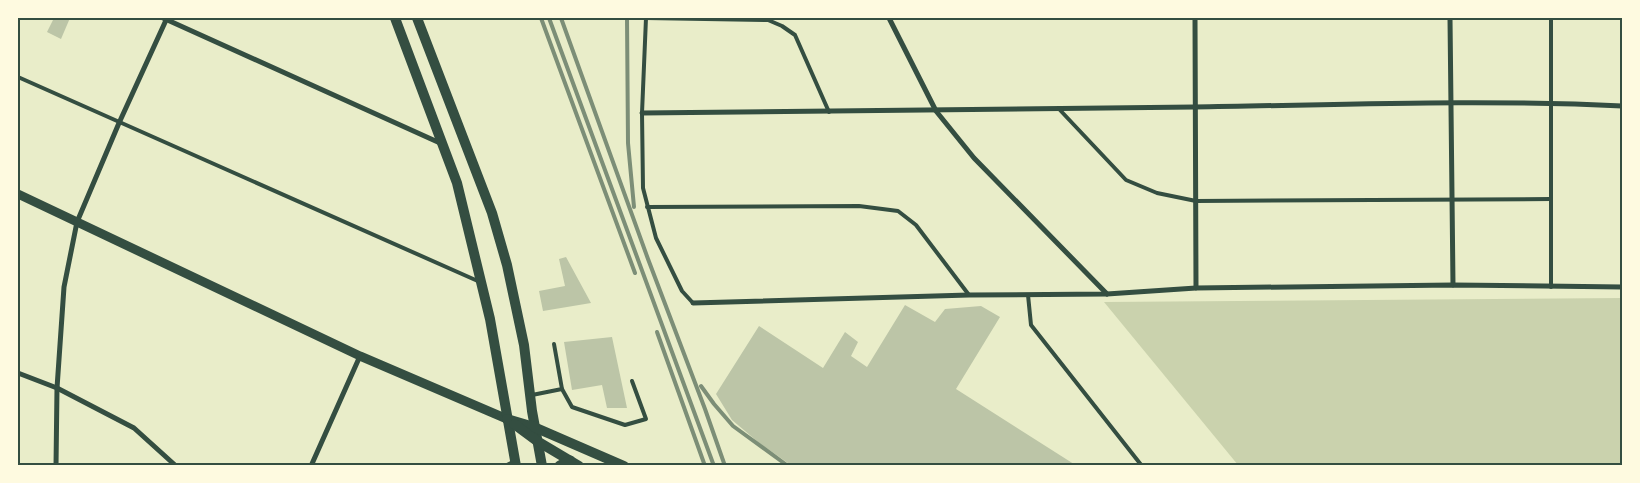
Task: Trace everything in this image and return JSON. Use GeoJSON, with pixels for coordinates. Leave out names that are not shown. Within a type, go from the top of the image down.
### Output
{"type":"FeatureCollection","features":[{"type":"Feature","properties":{"kind":"main road"},"geometry":{"type":"LineString","coordinates":[[395,18],[457,183],[482,283],[516,463]]}},
{"type":"Feature","properties":{"kind":"main road"},"geometry":{"type":"LineString","coordinates":[[417,18],[494,221],[507,265],[524,345],[534,427],[542,466]]}},
{"type":"Feature","properties":{"kind":"main road"},"geometry":{"type":"LineString","coordinates":[[507,419],[534,427],[624,466]]}},
{"type":"Feature","properties":{"kind":"main road"},"geometry":{"type":"LineString","coordinates":[[507,419],[570,464]]}},
{"type":"Feature","properties":{"kind":"street"},"geometry":{"type":"LineString","coordinates":[[56,466],[57,388],[64,287],[77,222],[165,18],[442,143]]}},
{"type":"Feature","properties":{"kind":"street"},"geometry":{"type":"LineString","coordinates":[[889,18],[936,111],[974,158],[1107,294]]}},
{"type":"Feature","properties":{"kind":"street"},"geometry":{"type":"LineString","coordinates":[[1194,18],[1196,288]]}},
{"type":"Feature","properties":{"kind":"street"},"geometry":{"type":"LineString","coordinates":[[1450,18],[1453,285]]}},
{"type":"Feature","properties":{"kind":"street"},"geometry":{"type":"LineString","coordinates":[[642,113],[936,111],[1451,102],[1622,106]]}},
{"type":"Feature","properties":{"kind":"street"},"geometry":{"type":"LineString","coordinates":[[18,194],[360,356],[507,419]]}},
{"type":"Feature","properties":{"kind":"street"},"geometry":{"type":"LineString","coordinates":[[693,303],[969,295],[1107,294],[1196,288],[1453,285],[1622,287]]}},
{"type":"Feature","properties":{"kind":"street"},"geometry":{"type":"LineString","coordinates":[[311,466],[360,356]]}},
{"type":"Feature","properties":{"kind":"street"},"geometry":{"type":"LineString","coordinates":[[18,373],[57,388],[134,428],[176,466]]}},
{"type":"Feature","properties":{"kind":"lane"},"geometry":{"type":"LineString","coordinates":[[693,303],[682,291],[656,238],[643,188],[642,113],[646,18],[768,20],[782,26],[795,35],[829,112]]}},
{"type":"Feature","properties":{"kind":"lane"},"geometry":{"type":"LineString","coordinates":[[1551,18],[1551,287]]}},
{"type":"Feature","properties":{"kind":"lane"},"geometry":{"type":"LineString","coordinates":[[18,77],[482,283]]}},
{"type":"Feature","properties":{"kind":"lane"},"geometry":{"type":"LineString","coordinates":[[1059,109],[1126,180],[1157,193],[1196,201],[1550,199]]}},
{"type":"Feature","properties":{"kind":"lane"},"geometry":{"type":"LineString","coordinates":[[647,207],[860,206],[898,210],[916,225],[969,295]]}},
{"type":"Feature","properties":{"kind":"lane"},"geometry":{"type":"LineString","coordinates":[[1028,295],[1031,325],[1142,466]]}},
{"type":"Feature","properties":{"kind":"lane"},"geometry":{"type":"LineString","coordinates":[[554,344],[562,388],[572,406],[626,425],[634,424],[646,419],[632,381]]}},
{"type":"Feature","properties":{"kind":"lane"},"geometry":{"type":"LineString","coordinates":[[530,396],[562,388]]}},
{"type":"Feature","properties":{"kind":"lane"},"geometry":{"type":"LineString","coordinates":[[505,466],[516,463]]}},
{"type":"Feature","properties":{"kind":"green space"},"geometry":{"type":"Polygon","coordinates":[[[1622,298],[1622,466],[1238,465],[1104,302],[1622,298]]]}},
{"type":"Feature","properties":{"kind":"building"},"geometry":{"type":"Polygon","coordinates":[[[54,18],[70,18],[61,39],[47,32],[54,18]]]}},
{"type":"Feature","properties":{"kind":"building"},"geometry":{"type":"Polygon","coordinates":[[[566,257],[591,303],[543,311],[539,291],[565,286],[559,259],[566,257]]]}},
{"type":"Feature","properties":{"kind":"building"},"geometry":{"type":"Polygon","coordinates":[[[905,305],[935,322],[945,309],[981,306],[1000,317],[956,389],[1077,466],[792,466],[758,442],[732,420],[716,394],[759,326],[823,368],[845,332],[858,342],[851,356],[867,367],[905,305]]]}},
{"type":"Feature","properties":{"kind":"building"},"geometry":{"type":"Polygon","coordinates":[[[612,337],[627,408],[607,408],[602,385],[572,390],[564,342],[612,337]]]}},
{"type":"Feature","properties":{"kind":"railway"},"geometry":{"type":"LineString","coordinates":[[541,18],[635,273]]}},
{"type":"Feature","properties":{"kind":"railway"},"geometry":{"type":"LineString","coordinates":[[549,18],[714,466]]}},
{"type":"Feature","properties":{"kind":"railway"},"geometry":{"type":"LineString","coordinates":[[561,18],[725,466]]}},
{"type":"Feature","properties":{"kind":"railway"},"geometry":{"type":"LineString","coordinates":[[627,18],[628,143],[634,207]]}},
{"type":"Feature","properties":{"kind":"railway"},"geometry":{"type":"LineString","coordinates":[[657,332],[705,466]]}},
{"type":"Feature","properties":{"kind":"railway"},"geometry":{"type":"LineString","coordinates":[[701,386],[733,426],[788,466]]}}]}
